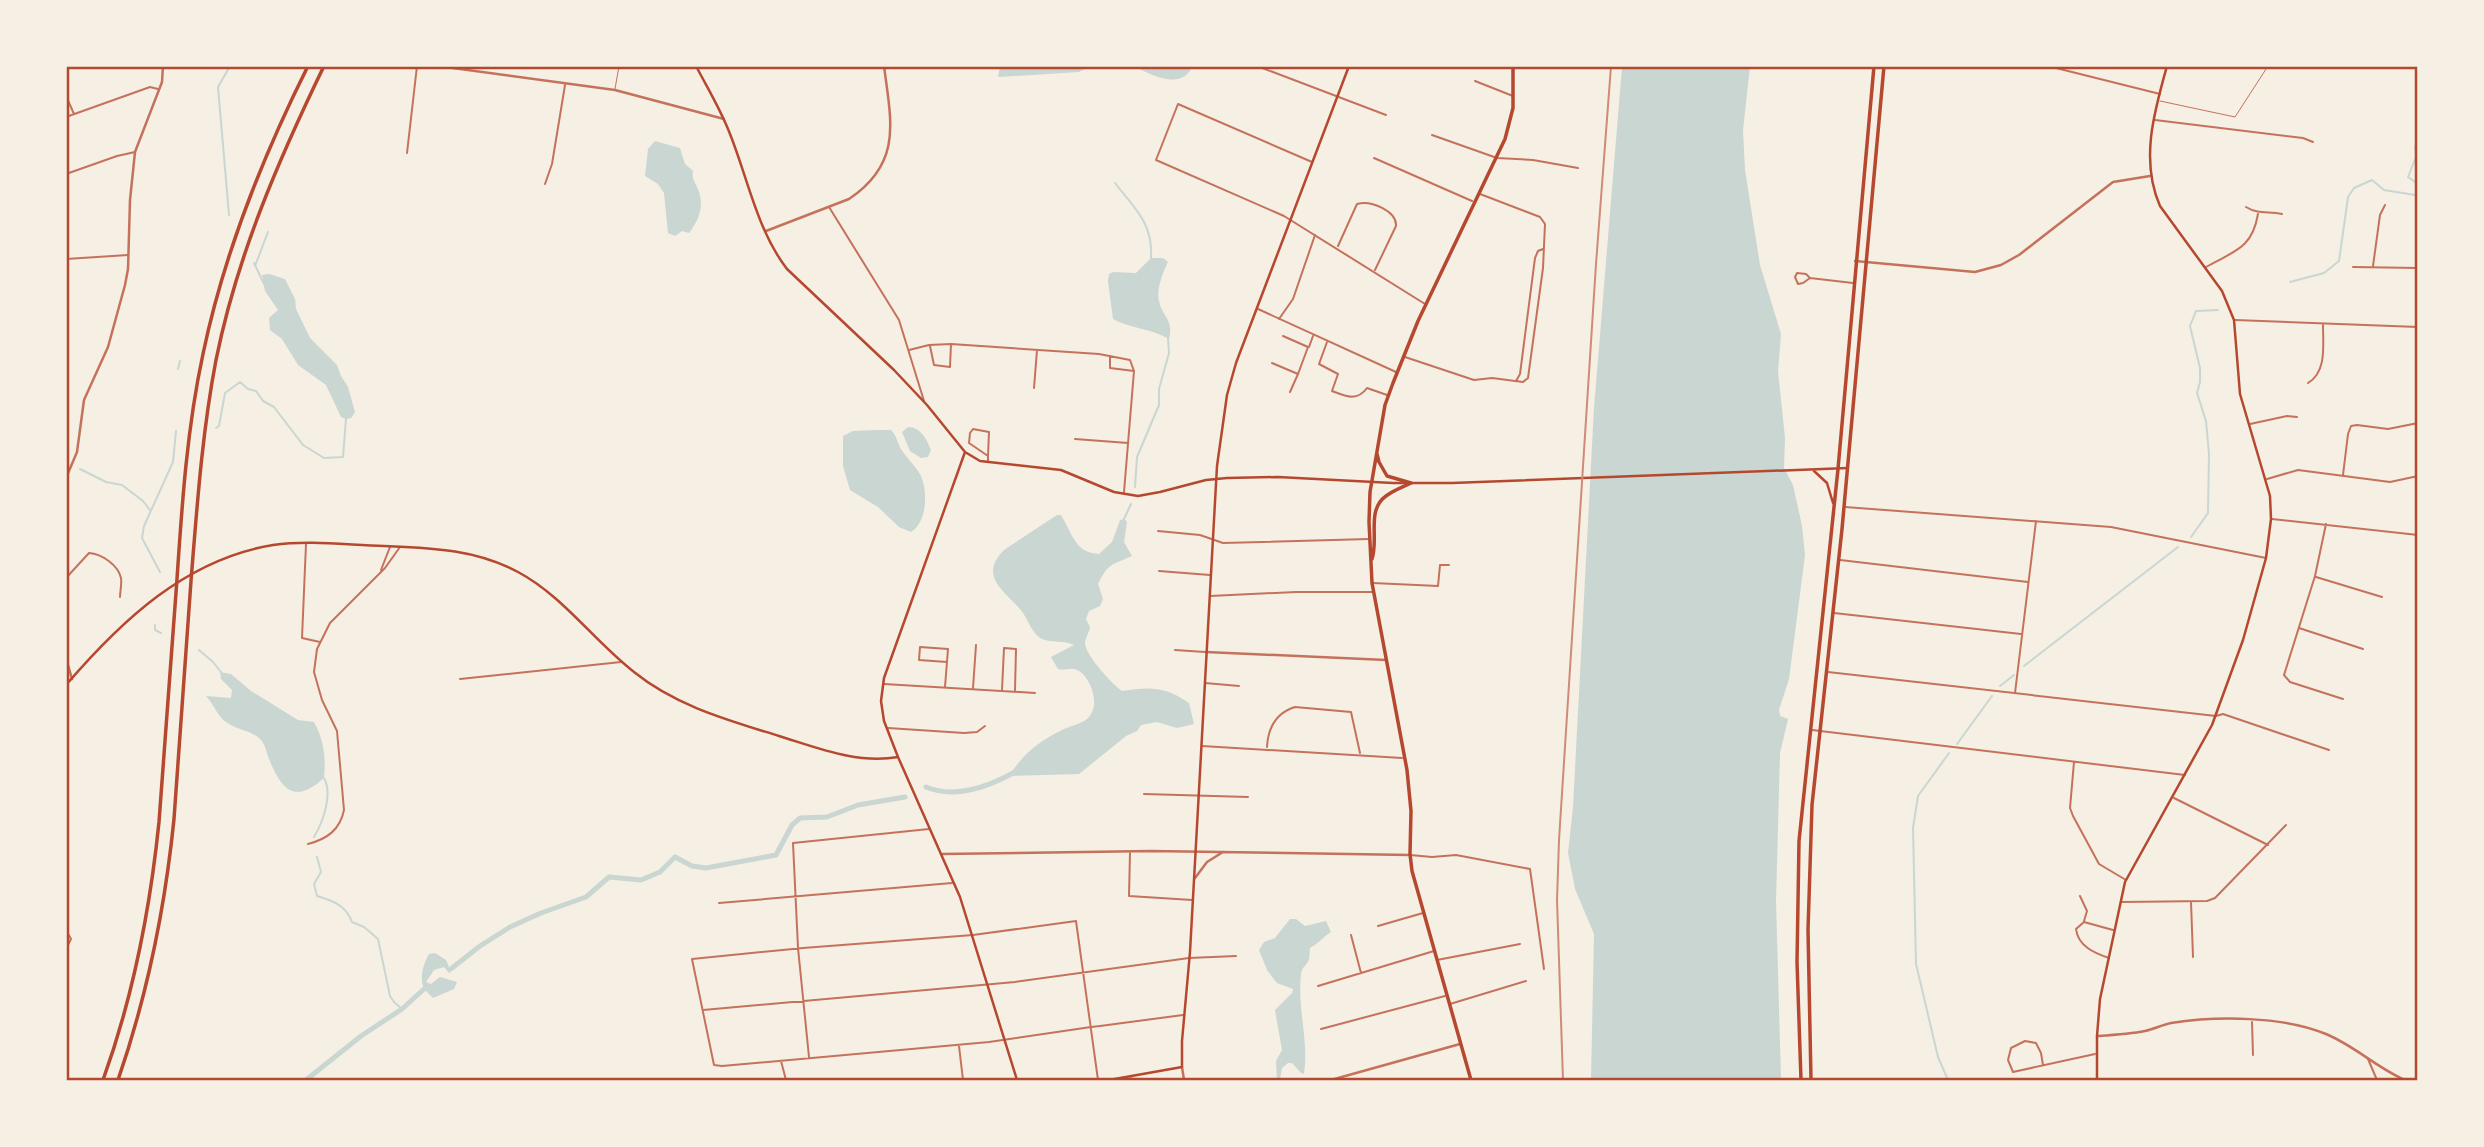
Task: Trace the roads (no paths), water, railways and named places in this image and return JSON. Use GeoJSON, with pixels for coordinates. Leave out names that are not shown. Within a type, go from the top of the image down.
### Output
{"type":"FeatureCollection","features":[{"type":"Feature","properties":{"kind":"main road"},"geometry":{"type":"LineString","coordinates":[[696,66],[724,120],[765,231],[787,269],[924,402],[965,453],[988,463],[1061,470],[1124,494],[1138,496],[1216,479],[1278,477],[1411,483],[1847,468]]}},
{"type":"Feature","properties":{"kind":"main road"},"geometry":{"type":"LineString","coordinates":[[1108,1080],[1131,1079],[1182,1067],[1216,479],[1229,387],[1349,66]]}},
{"type":"Feature","properties":{"kind":"main road"},"geometry":{"type":"LineString","coordinates":[[1471,1080],[1415,887],[1410,855],[1411,811],[1405,758],[1372,583],[1371,482],[1388,396],[1426,304],[1476,203],[1511,122],[1514,97],[1513,66]]}},
{"type":"Feature","properties":{"kind":"main road"},"geometry":{"type":"LineString","coordinates":[[1801,1080],[1797,891],[1802,807],[1838,468],[1874,66]]}},
{"type":"Feature","properties":{"kind":"main road"},"geometry":{"type":"LineString","coordinates":[[1811,1080],[1808,893],[1812,805],[1839,560],[1884,66]]}},
{"type":"Feature","properties":{"kind":"main road"},"geometry":{"type":"LineString","coordinates":[[2098,1080],[2096,1054],[2100,999],[2126,880],[2216,716],[2243,640],[2266,558],[2272,506],[2238,380],[2234,320],[2226,297],[2160,206],[2153,191],[2150,147],[2167,66]]}},
{"type":"Feature","properties":{"kind":"main road"},"geometry":{"type":"LineString","coordinates":[[103,1080],[134,976],[152,883],[185,472],[203,351],[241,218],[267,153],[307,68]]}},
{"type":"Feature","properties":{"kind":"main road"},"geometry":{"type":"LineString","coordinates":[[118,1080],[145,992],[168,872],[199,478],[217,358],[233,290],[260,209],[286,145],[323,69]]}},
{"type":"Feature","properties":{"kind":"main road"},"geometry":{"type":"LineString","coordinates":[[1377,450],[1378,462],[1387,476],[1411,483]]}},
{"type":"Feature","properties":{"kind":"main road"},"geometry":{"type":"LineString","coordinates":[[965,453],[883,684],[881,701],[887,728],[898,757],[954,882],[1017,1080]]}},
{"type":"Feature","properties":{"kind":"main road"},"geometry":{"type":"LineString","coordinates":[[1811,470],[1821,476],[1831,490],[1833,512]]}},
{"type":"Feature","properties":{"kind":"main road"},"geometry":{"type":"LineString","coordinates":[[1371,562],[1375,551],[1376,506],[1386,495],[1411,483]]}},
{"type":"Feature","properties":{"kind":"main road"},"geometry":{"type":"LineString","coordinates":[[66,685],[131,618],[162,592],[209,565],[264,547],[306,543],[401,546],[462,552],[518,572],[564,607],[621,662],[667,694],[689,705],[854,757],[898,757]]}},
{"type":"Feature","properties":{"kind":"street"},"geometry":{"type":"LineString","coordinates":[[66,478],[77,452],[84,400],[113,333],[128,269],[130,200],[135,152],[160,89],[163,66]]}},
{"type":"Feature","properties":{"kind":"street"},"geometry":{"type":"LineString","coordinates":[[407,153],[417,66]]}},
{"type":"Feature","properties":{"kind":"street"},"geometry":{"type":"LineString","coordinates":[[438,66],[615,90],[724,120]]}},
{"type":"Feature","properties":{"kind":"street"},"geometry":{"type":"LineString","coordinates":[[765,231],[849,199],[869,184],[881,168],[888,153],[891,124],[884,66]]}},
{"type":"Feature","properties":{"kind":"street"},"geometry":{"type":"LineString","coordinates":[[1257,66],[1385,115]]}},
{"type":"Feature","properties":{"kind":"street"},"geometry":{"type":"LineString","coordinates":[[2052,66],[2160,94]]}},
{"type":"Feature","properties":{"kind":"street"},"geometry":{"type":"LineString","coordinates":[[1475,81],[1514,97]]}},
{"type":"Feature","properties":{"kind":"street"},"geometry":{"type":"LineString","coordinates":[[545,184],[552,164],[565,84]]}},
{"type":"Feature","properties":{"kind":"street"},"geometry":{"type":"LineString","coordinates":[[66,117],[150,88],[160,89]]}},
{"type":"Feature","properties":{"kind":"street"},"geometry":{"type":"LineString","coordinates":[[66,96],[74,114]]}},
{"type":"Feature","properties":{"kind":"street"},"geometry":{"type":"LineString","coordinates":[[703,115],[715,114],[717,104]]}},
{"type":"Feature","properties":{"kind":"street"},"geometry":{"type":"LineString","coordinates":[[1313,162],[1178,104],[1156,160],[1290,220],[1426,304]]}},
{"type":"Feature","properties":{"kind":"street"},"geometry":{"type":"LineString","coordinates":[[2154,120],[2303,138],[2313,142]]}},
{"type":"Feature","properties":{"kind":"street"},"geometry":{"type":"LineString","coordinates":[[1432,135],[1497,158],[1533,160],[1578,169]]}},
{"type":"Feature","properties":{"kind":"street"},"geometry":{"type":"LineString","coordinates":[[66,174],[135,152]]}},
{"type":"Feature","properties":{"kind":"street"},"geometry":{"type":"LineString","coordinates":[[1374,158],[1476,203]]}},
{"type":"Feature","properties":{"kind":"street"},"geometry":{"type":"LineString","coordinates":[[1855,261],[1959,271],[1986,270],[2019,255],[2113,182],[2150,176]]}},
{"type":"Feature","properties":{"kind":"street"},"geometry":{"type":"LineString","coordinates":[[1404,356],[1474,380],[1492,378],[1526,381],[1529,375],[1545,224],[1543,220],[1480,194]]}},
{"type":"Feature","properties":{"kind":"street"},"geometry":{"type":"LineString","coordinates":[[1337,247],[1357,204],[1369,203],[1394,215],[1396,226],[1374,271]]}},
{"type":"Feature","properties":{"kind":"street"},"geometry":{"type":"LineString","coordinates":[[2373,267],[2380,215],[2385,205]]}},
{"type":"Feature","properties":{"kind":"street"},"geometry":{"type":"LineString","coordinates":[[829,207],[893,309],[909,350],[924,402]]}},
{"type":"Feature","properties":{"kind":"street"},"geometry":{"type":"LineString","coordinates":[[2246,207],[2258,214],[2283,214]]}},
{"type":"Feature","properties":{"kind":"street"},"geometry":{"type":"LineString","coordinates":[[2205,267],[2244,246],[2251,238],[2258,214]]}},
{"type":"Feature","properties":{"kind":"street"},"geometry":{"type":"LineString","coordinates":[[1279,319],[1293,299],[1315,234]]}},
{"type":"Feature","properties":{"kind":"street"},"geometry":{"type":"LineString","coordinates":[[1515,382],[1520,374],[1535,258],[1538,251],[1544,249]]}},
{"type":"Feature","properties":{"kind":"street"},"geometry":{"type":"LineString","coordinates":[[66,259],[129,256]]}},
{"type":"Feature","properties":{"kind":"street"},"geometry":{"type":"LineString","coordinates":[[2353,267],[2417,268]]}},
{"type":"Feature","properties":{"kind":"street"},"geometry":{"type":"LineString","coordinates":[[1810,278],[1853,283]]}},
{"type":"Feature","properties":{"kind":"street"},"geometry":{"type":"LineString","coordinates":[[1257,309],[1397,373]]}},
{"type":"Feature","properties":{"kind":"street"},"geometry":{"type":"LineString","coordinates":[[2234,320],[2417,327]]}},
{"type":"Feature","properties":{"kind":"street"},"geometry":{"type":"LineString","coordinates":[[2308,383],[2315,379],[2320,371],[2323,324]]}},
{"type":"Feature","properties":{"kind":"street"},"geometry":{"type":"LineString","coordinates":[[1290,392],[1314,335]]}},
{"type":"Feature","properties":{"kind":"street"},"geometry":{"type":"LineString","coordinates":[[1283,336],[1308,347]]}},
{"type":"Feature","properties":{"kind":"street"},"geometry":{"type":"LineString","coordinates":[[1328,341],[1319,364],[1338,374],[1332,391],[1351,397],[1363,394],[1367,388],[1388,396]]}},
{"type":"Feature","properties":{"kind":"street"},"geometry":{"type":"LineString","coordinates":[[909,350],[929,345],[951,344],[1110,355],[1130,360],[1134,371],[1124,494]]}},
{"type":"Feature","properties":{"kind":"street"},"geometry":{"type":"LineString","coordinates":[[929,345],[934,365],[950,367],[951,344]]}},
{"type":"Feature","properties":{"kind":"street"},"geometry":{"type":"LineString","coordinates":[[1034,388],[1037,349]]}},
{"type":"Feature","properties":{"kind":"street"},"geometry":{"type":"LineString","coordinates":[[1110,355],[1110,368],[1134,371]]}},
{"type":"Feature","properties":{"kind":"street"},"geometry":{"type":"LineString","coordinates":[[1272,363],[1298,374]]}},
{"type":"Feature","properties":{"kind":"street"},"geometry":{"type":"LineString","coordinates":[[2249,424],[2287,416],[2297,417]]}},
{"type":"Feature","properties":{"kind":"street"},"geometry":{"type":"LineString","coordinates":[[2342,476],[2351,426],[2388,429],[2417,423]]}},
{"type":"Feature","properties":{"kind":"street"},"geometry":{"type":"LineString","coordinates":[[988,456],[969,443],[973,429],[989,432],[988,463]]}},
{"type":"Feature","properties":{"kind":"street"},"geometry":{"type":"LineString","coordinates":[[1075,439],[1128,443]]}},
{"type":"Feature","properties":{"kind":"street"},"geometry":{"type":"LineString","coordinates":[[2266,479],[2298,470],[2390,482],[2417,476]]}},
{"type":"Feature","properties":{"kind":"street"},"geometry":{"type":"LineString","coordinates":[[1844,507],[2111,527],[2266,558]]}},
{"type":"Feature","properties":{"kind":"street"},"geometry":{"type":"LineString","coordinates":[[2271,519],[2417,535]]}},
{"type":"Feature","properties":{"kind":"street"},"geometry":{"type":"LineString","coordinates":[[2015,694],[2036,520]]}},
{"type":"Feature","properties":{"kind":"street"},"geometry":{"type":"LineString","coordinates":[[2326,524],[2315,576],[2284,675],[2290,682],[2343,699]]}},
{"type":"Feature","properties":{"kind":"street"},"geometry":{"type":"LineString","coordinates":[[1158,531],[1200,535],[1223,543],[1370,539]]}},
{"type":"Feature","properties":{"kind":"street"},"geometry":{"type":"LineString","coordinates":[[306,543],[302,638],[320,642]]}},
{"type":"Feature","properties":{"kind":"street"},"geometry":{"type":"LineString","coordinates":[[308,844],[323,840],[332,833],[342,819],[344,810],[337,731],[322,700],[314,672],[320,642],[330,623],[401,546]]}},
{"type":"Feature","properties":{"kind":"street"},"geometry":{"type":"LineString","coordinates":[[381,570],[391,547]]}},
{"type":"Feature","properties":{"kind":"street"},"geometry":{"type":"LineString","coordinates":[[66,578],[83,557],[94,553],[108,560],[120,575],[120,597]]}},
{"type":"Feature","properties":{"kind":"street"},"geometry":{"type":"LineString","coordinates":[[1839,560],[2028,582]]}},
{"type":"Feature","properties":{"kind":"street"},"geometry":{"type":"LineString","coordinates":[[1372,583],[1438,586],[1440,565],[1449,565]]}},
{"type":"Feature","properties":{"kind":"street"},"geometry":{"type":"LineString","coordinates":[[1159,571],[1210,575]]}},
{"type":"Feature","properties":{"kind":"street"},"geometry":{"type":"LineString","coordinates":[[2315,576],[2382,597]]}},
{"type":"Feature","properties":{"kind":"street"},"geometry":{"type":"LineString","coordinates":[[1209,596],[1373,592]]}},
{"type":"Feature","properties":{"kind":"street"},"geometry":{"type":"LineString","coordinates":[[1833,613],[2021,634]]}},
{"type":"Feature","properties":{"kind":"street"},"geometry":{"type":"LineString","coordinates":[[2298,627],[2363,649]]}},
{"type":"Feature","properties":{"kind":"street"},"geometry":{"type":"LineString","coordinates":[[1820,639],[1830,640]]}},
{"type":"Feature","properties":{"kind":"street"},"geometry":{"type":"LineString","coordinates":[[973,690],[976,645]]}},
{"type":"Feature","properties":{"kind":"street"},"geometry":{"type":"LineString","coordinates":[[945,688],[947,662],[948,649],[920,647],[919,660],[947,662]]}},
{"type":"Feature","properties":{"kind":"street"},"geometry":{"type":"LineString","coordinates":[[1002,691],[1004,649],[1016,649],[1015,692]]}},
{"type":"Feature","properties":{"kind":"street"},"geometry":{"type":"LineString","coordinates":[[1175,650],[1387,660]]}},
{"type":"Feature","properties":{"kind":"street"},"geometry":{"type":"LineString","coordinates":[[66,658],[72,678]]}},
{"type":"Feature","properties":{"kind":"street"},"geometry":{"type":"LineString","coordinates":[[460,679],[621,662]]}},
{"type":"Feature","properties":{"kind":"street"},"geometry":{"type":"LineString","coordinates":[[1826,672],[2216,716],[2223,713],[2329,750]]}},
{"type":"Feature","properties":{"kind":"street"},"geometry":{"type":"LineString","coordinates":[[1204,682],[1239,686]]}},
{"type":"Feature","properties":{"kind":"street"},"geometry":{"type":"LineString","coordinates":[[883,684],[1035,692]]}},
{"type":"Feature","properties":{"kind":"street"},"geometry":{"type":"LineString","coordinates":[[1267,748],[1272,723],[1295,707],[1351,712],[1361,755]]}},
{"type":"Feature","properties":{"kind":"street"},"geometry":{"type":"LineString","coordinates":[[887,728],[964,733],[977,732],[985,726]]}},
{"type":"Feature","properties":{"kind":"street"},"geometry":{"type":"LineString","coordinates":[[1811,730],[2185,775]]}},
{"type":"Feature","properties":{"kind":"street"},"geometry":{"type":"LineString","coordinates":[[1201,746],[1405,758]]}},
{"type":"Feature","properties":{"kind":"street"},"geometry":{"type":"LineString","coordinates":[[2074,761],[2070,800],[2073,816],[2099,864],[2126,880]]}},
{"type":"Feature","properties":{"kind":"street"},"geometry":{"type":"LineString","coordinates":[[1144,794],[1248,797]]}},
{"type":"Feature","properties":{"kind":"street"},"geometry":{"type":"LineString","coordinates":[[2173,797],[2268,845]]}},
{"type":"Feature","properties":{"kind":"street"},"geometry":{"type":"LineString","coordinates":[[2120,902],[2215,898],[2286,825]]}},
{"type":"Feature","properties":{"kind":"street"},"geometry":{"type":"LineString","coordinates":[[809,1058],[793,843],[931,829]]}},
{"type":"Feature","properties":{"kind":"street"},"geometry":{"type":"LineString","coordinates":[[942,854],[1130,851],[1432,857],[1456,855],[1480,859],[1530,869],[1544,969]]}},
{"type":"Feature","properties":{"kind":"street"},"geometry":{"type":"LineString","coordinates":[[1130,851],[1129,896],[1193,900]]}},
{"type":"Feature","properties":{"kind":"street"},"geometry":{"type":"LineString","coordinates":[[1194,881],[1207,862],[1224,852]]}},
{"type":"Feature","properties":{"kind":"street"},"geometry":{"type":"LineString","coordinates":[[719,903],[954,882]]}},
{"type":"Feature","properties":{"kind":"street"},"geometry":{"type":"LineString","coordinates":[[2080,896],[2087,911],[2084,922],[2076,929],[2077,935],[2088,949],[2109,958]]}},
{"type":"Feature","properties":{"kind":"street"},"geometry":{"type":"LineString","coordinates":[[2190,901],[2193,957]]}},
{"type":"Feature","properties":{"kind":"street"},"geometry":{"type":"LineString","coordinates":[[1378,926],[1423,912]]}},
{"type":"Feature","properties":{"kind":"street"},"geometry":{"type":"LineString","coordinates":[[1098,1080],[1091,1027],[1076,921],[973,935],[692,959],[714,1065],[959,1045],[1005,1040],[1091,1027],[1184,1015]]}},
{"type":"Feature","properties":{"kind":"street"},"geometry":{"type":"LineString","coordinates":[[2084,922],[2114,930]]}},
{"type":"Feature","properties":{"kind":"street"},"geometry":{"type":"LineString","coordinates":[[66,930],[71,939],[66,949]]}},
{"type":"Feature","properties":{"kind":"street"},"geometry":{"type":"LineString","coordinates":[[1350,935],[1361,973]]}},
{"type":"Feature","properties":{"kind":"street"},"geometry":{"type":"LineString","coordinates":[[1436,960],[1520,944]]}},
{"type":"Feature","properties":{"kind":"street"},"geometry":{"type":"LineString","coordinates":[[1318,986],[1434,951]]}},
{"type":"Feature","properties":{"kind":"street"},"geometry":{"type":"LineString","coordinates":[[702,1010],[988,985],[1189,958],[1237,956]]}},
{"type":"Feature","properties":{"kind":"street"},"geometry":{"type":"LineString","coordinates":[[1449,1004],[1526,981]]}},
{"type":"Feature","properties":{"kind":"street"},"geometry":{"type":"LineString","coordinates":[[1321,1029],[1446,996]]}},
{"type":"Feature","properties":{"kind":"street"},"geometry":{"type":"LineString","coordinates":[[2097,1036],[2144,1031],[2191,1021],[2291,1023],[2341,1040],[2405,1080]]}},
{"type":"Feature","properties":{"kind":"street"},"geometry":{"type":"LineString","coordinates":[[2252,1021],[2253,1055]]}},
{"type":"Feature","properties":{"kind":"street"},"geometry":{"type":"LineString","coordinates":[[2043,1065],[2036,1043],[2025,1041],[2011,1048],[2008,1060],[2013,1072],[2096,1054]]}},
{"type":"Feature","properties":{"kind":"street"},"geometry":{"type":"LineString","coordinates":[[1331,1080],[1461,1044]]}},
{"type":"Feature","properties":{"kind":"street"},"geometry":{"type":"LineString","coordinates":[[959,1045],[962,1080]]}},
{"type":"Feature","properties":{"kind":"street"},"geometry":{"type":"LineString","coordinates":[[2368,1058],[2376,1080]]}},
{"type":"Feature","properties":{"kind":"street"},"geometry":{"type":"LineString","coordinates":[[781,1060],[786,1080]]}},
{"type":"Feature","properties":{"kind":"street"},"geometry":{"type":"LineString","coordinates":[[1182,1067],[1184,1080]]}},
{"type":"Feature","properties":{"kind":"lane"},"geometry":{"type":"LineString","coordinates":[[615,90],[619,66]]}},
{"type":"Feature","properties":{"kind":"lane"},"geometry":{"type":"LineString","coordinates":[[2159,101],[2235,117],[2268,66]]}},
{"type":"Feature","properties":{"kind":"waterway"},"geometry":{"type":"LineString","coordinates":[[229,215],[218,87],[230,66]]}},
{"type":"Feature","properties":{"kind":"waterway"},"geometry":{"type":"LineString","coordinates":[[2418,146],[2415,146],[2416,157],[2408,177],[2418,184]]}},
{"type":"Feature","properties":{"kind":"waterway"},"geometry":{"type":"LineString","coordinates":[[2290,282],[2324,273],[2339,261],[2348,197],[2354,188],[2372,180],[2384,190],[2415,195],[2418,187]]}},
{"type":"Feature","properties":{"kind":"waterway"},"geometry":{"type":"LineString","coordinates":[[1115,183],[1146,226],[1151,258]]}},
{"type":"Feature","properties":{"kind":"waterway"},"geometry":{"type":"LineString","coordinates":[[255,266],[268,232]]}},
{"type":"Feature","properties":{"kind":"waterway"},"geometry":{"type":"LineString","coordinates":[[254,263],[264,284]]}},
{"type":"Feature","properties":{"kind":"waterway"},"geometry":{"type":"LineString","coordinates":[[2191,537],[2208,513],[2209,454],[2206,421],[2197,393],[2200,368],[2190,326],[2196,311],[2218,310]]}},
{"type":"Feature","properties":{"kind":"waterway"},"geometry":{"type":"LineString","coordinates":[[1135,487],[1137,457],[1159,405],[1159,389],[1169,353],[1168,338]]}},
{"type":"Feature","properties":{"kind":"waterway"},"geometry":{"type":"LineString","coordinates":[[178,369],[180,361]]}},
{"type":"Feature","properties":{"kind":"waterway"},"geometry":{"type":"LineString","coordinates":[[216,428],[219,426],[225,393],[240,382],[248,389],[256,391],[263,401],[274,407],[303,445],[324,458],[343,457],[346,419]]}},
{"type":"Feature","properties":{"kind":"waterway"},"geometry":{"type":"LineString","coordinates":[[160,572],[142,538],[144,526],[173,462],[176,431]]}},
{"type":"Feature","properties":{"kind":"waterway"},"geometry":{"type":"LineString","coordinates":[[80,469],[106,482],[122,485],[150,510]]}},
{"type":"Feature","properties":{"kind":"waterway"},"geometry":{"type":"LineString","coordinates":[[1124,519],[1131,504]]}},
{"type":"Feature","properties":{"kind":"waterway"},"geometry":{"type":"LineString","coordinates":[[2024,666],[2178,547]]}},
{"type":"Feature","properties":{"kind":"waterway"},"geometry":{"type":"LineString","coordinates":[[155,625],[155,630],[161,633]]}},
{"type":"Feature","properties":{"kind":"waterway"},"geometry":{"type":"LineString","coordinates":[[199,650],[221,672]]}},
{"type":"Feature","properties":{"kind":"waterway"},"geometry":{"type":"LineString","coordinates":[[2000,686],[2014,675]]}},
{"type":"Feature","properties":{"kind":"waterway"},"geometry":{"type":"LineString","coordinates":[[1957,744],[1992,696]]}},
{"type":"Feature","properties":{"kind":"waterway"},"geometry":{"type":"LineString","coordinates":[[1948,1080],[1938,1057],[1916,964],[1913,828],[1918,796],[1949,753]]}},
{"type":"Feature","properties":{"kind":"waterway"},"geometry":{"type":"LineString","coordinates":[[926,787],[959,792],[993,783],[1013,773]]}},
{"type":"Feature","properties":{"kind":"waterway"},"geometry":{"type":"LineString","coordinates":[[314,837],[321,824],[327,800],[324,778]]}},
{"type":"Feature","properties":{"kind":"waterway"},"geometry":{"type":"LineString","coordinates":[[452,968],[510,927],[586,897],[609,877],[641,880],[660,872],[675,857],[692,866],[706,868],[776,855],[792,825],[800,818],[827,817],[858,805],[905,797]]}},
{"type":"Feature","properties":{"kind":"waterway"},"geometry":{"type":"LineString","coordinates":[[317,857],[321,872],[314,884],[317,896],[338,904],[352,922],[364,927],[378,939],[390,996],[402,1009]]}},
{"type":"Feature","properties":{"kind":"waterway"},"geometry":{"type":"LineString","coordinates":[[306,1080],[361,1036],[402,1009],[424,989]]}},
{"type":"Feature","properties":{"kind":"railway"},"geometry":{"type":"LineString","coordinates":[[1563,1080],[1557,900],[1559,840],[1611,66]]}}]}
